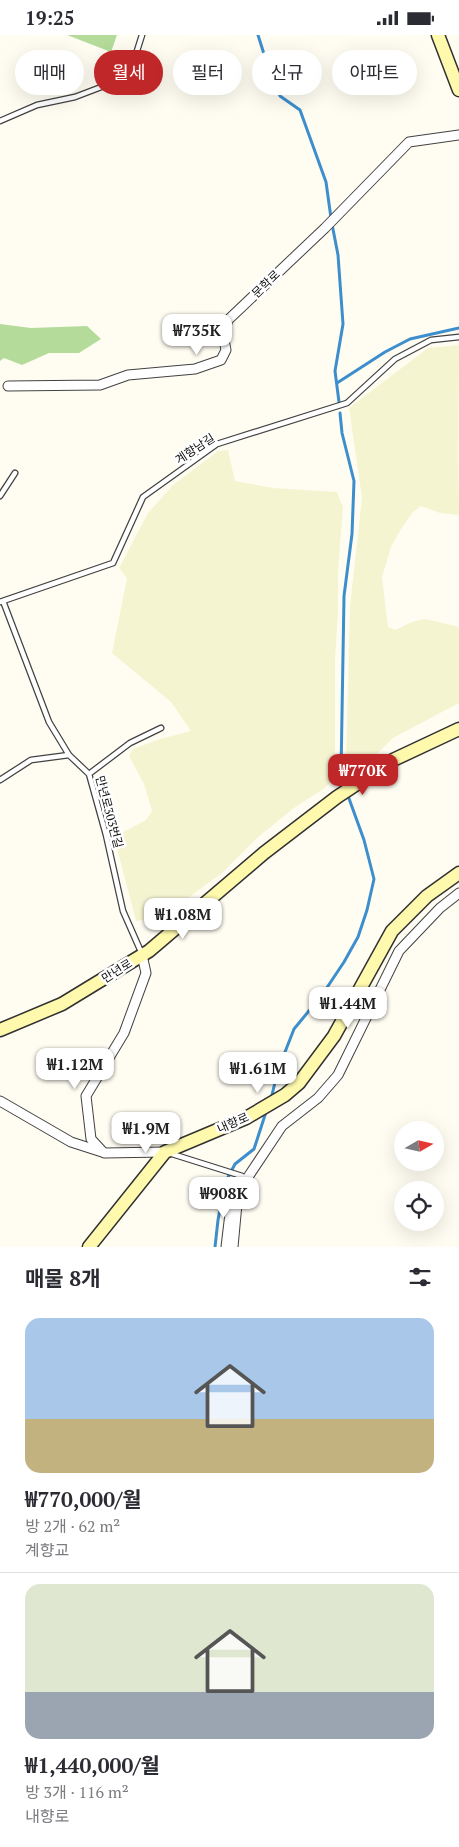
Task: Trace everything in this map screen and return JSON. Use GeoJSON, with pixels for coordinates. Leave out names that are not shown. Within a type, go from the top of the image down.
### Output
{"type":"FeatureCollection","features":[{"type":"Feature","properties":{"kind":"street"},"geometry":{"type":"LineString","coordinates":[[438,35],[459,90]]}},
{"type":"Feature","properties":{"kind":"street","name":"문학로"},"geometry":{"type":"LineString","coordinates":[[8,386],[100,385],[128,375],[195,369],[221,360],[226,350],[222,335],[228,320],[325,228],[409,142],[459,135]]}},
{"type":"Feature","properties":{"kind":"street","name":"만년로"},"geometry":{"type":"LineString","coordinates":[[0,1030],[62,1004],[142,955],[264,853],[336,797],[393,760],[459,729]]}},
{"type":"Feature","properties":{"kind":"street","name":"내향로"},"geometry":{"type":"LineString","coordinates":[[89,1247],[165,1152],[246,1118],[285,1095],[299,1083],[334,1036],[392,931],[427,896],[459,873]]}},
{"type":"Feature","properties":{"kind":"street"},"geometry":{"type":"LineString","coordinates":[[226,1247],[231,1205],[282,1126],[318,1098],[338,1075],[399,951],[440,908],[459,893]]}},
{"type":"Feature","properties":{"kind":"street"},"geometry":{"type":"LineString","coordinates":[[104,1153],[91,1139],[86,1096],[124,1033],[146,973],[142,955]]}},
{"type":"Feature","properties":{"kind":"street"},"geometry":{"type":"LineString","coordinates":[[0,1101],[71,1142],[104,1153],[165,1152]]}},
{"type":"Feature","properties":{"kind":"street"},"geometry":{"type":"LineString","coordinates":[[233,1247],[238,1193]]}},
{"type":"Feature","properties":{"kind":"lane"},"geometry":{"type":"LineString","coordinates":[[0,121],[38,105],[75,97],[125,77],[130,73],[142,35]]}},
{"type":"Feature","properties":{"kind":"lane","name":"계향남길"},"geometry":{"type":"LineString","coordinates":[[1,601],[113,563],[143,497],[217,445],[347,403],[395,359],[431,340],[459,337]]}},
{"type":"Feature","properties":{"kind":"lane"},"geometry":{"type":"LineString","coordinates":[[0,496],[15,473]]}},
{"type":"Feature","properties":{"kind":"lane","name":"만년로303번길"},"geometry":{"type":"LineString","coordinates":[[1,601],[49,722],[69,755],[89,774],[106,835],[122,911],[142,955]]}},
{"type":"Feature","properties":{"kind":"lane"},"geometry":{"type":"LineString","coordinates":[[89,774],[130,743],[160,728]]}},
{"type":"Feature","properties":{"kind":"lane"},"geometry":{"type":"LineString","coordinates":[[0,780],[31,760],[69,755]]}},
{"type":"Feature","properties":{"kind":"lane"},"geometry":{"type":"LineString","coordinates":[[165,1152],[242,1176]]}},
{"type":"Feature","properties":{"kind":"green space"},"geometry":{"type":"Polygon","coordinates":[[[67,35],[117,35],[112,50],[106,50],[67,35]]]}},
{"type":"Feature","properties":{"kind":"green space"},"geometry":{"type":"Polygon","coordinates":[[[0,324],[31,328],[87,326],[101,339],[79,353],[49,353],[22,365],[4,358],[0,361],[0,324]]]}},
{"type":"Feature","properties":{"kind":"green space"},"geometry":{"type":"Polygon","coordinates":[[[459,345],[459,515],[440,513],[421,506],[413,512],[391,547],[382,577],[388,627],[395,630],[412,622],[425,619],[459,628],[459,703],[393,738],[369,762],[346,764],[350,606],[362,498],[349,408],[428,348],[459,345]]]}},
{"type":"Feature","properties":{"kind":"green space"},"geometry":{"type":"Polygon","coordinates":[[[228,450],[235,481],[273,488],[337,492],[343,507],[338,571],[335,659],[335,777],[325,788],[294,808],[257,838],[222,873],[192,895],[159,918],[136,921],[114,837],[146,820],[152,811],[144,784],[129,756],[133,749],[160,739],[191,731],[171,702],[112,653],[127,578],[119,568],[148,513],[173,485],[218,451],[228,450]]]}},
{"type":"Feature","properties":{"kind":"waterway"},"geometry":{"type":"LineString","coordinates":[[258,35],[269,70],[280,96],[300,110],[326,182],[331,218]]}},
{"type":"Feature","properties":{"kind":"waterway"},"geometry":{"type":"LineString","coordinates":[[332,224],[338,255],[343,324],[335,371],[339,402]]}},
{"type":"Feature","properties":{"kind":"waterway"},"geometry":{"type":"LineString","coordinates":[[337,383],[385,352],[410,339],[459,328]]}},
{"type":"Feature","properties":{"kind":"waterway"},"geometry":{"type":"LineString","coordinates":[[340,413],[342,433],[354,481],[352,534],[344,596],[341,773],[345,787]]}},
{"type":"Feature","properties":{"kind":"waterway"},"geometry":{"type":"LineString","coordinates":[[271,1099],[278,1070],[294,1029],[322,995],[344,962],[358,937],[367,910],[374,879],[364,840],[347,793]]}},
{"type":"Feature","properties":{"kind":"waterway"},"geometry":{"type":"LineString","coordinates":[[215,1247],[225,1183],[235,1164],[254,1149],[266,1112]]}}]}
